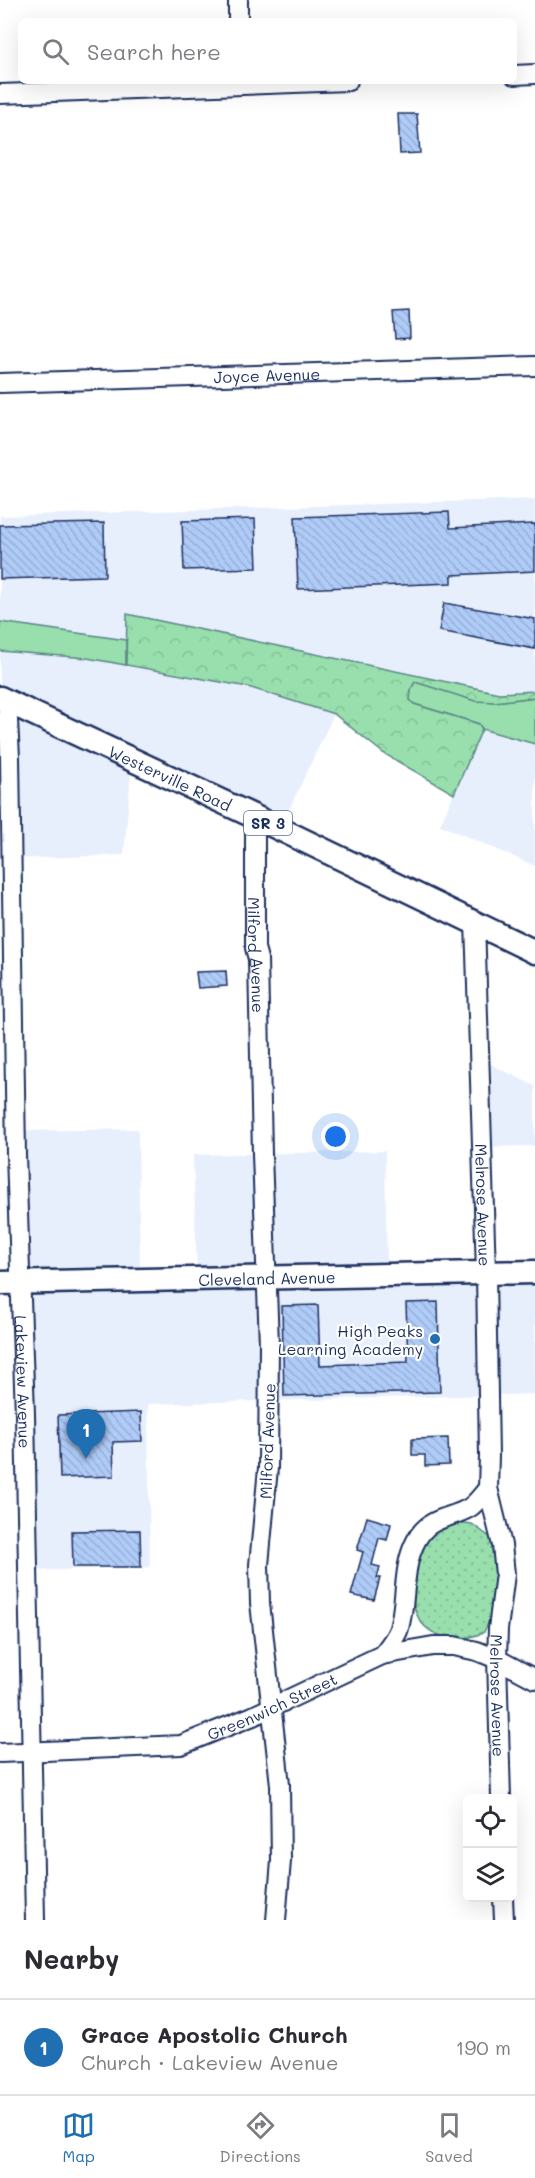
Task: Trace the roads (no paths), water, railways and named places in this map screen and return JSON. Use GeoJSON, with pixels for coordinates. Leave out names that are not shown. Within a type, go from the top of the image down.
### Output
{"type":"FeatureCollection","features":[{"type":"Feature","properties":{"kind":"main road","name":"Westerville Road"},"geometry":{"type":"LineString","coordinates":[[3,699],[475,921],[535,952]]}},
{"type":"Feature","properties":{"kind":"main road","name":"Cleveland Avenue"},"geometry":{"type":"LineString","coordinates":[[11,1283],[535,1272]]}},
{"type":"Feature","properties":{"kind":"street"},"geometry":{"type":"LineString","coordinates":[[238,0],[238,18]]}},
{"type":"Feature","properties":{"kind":"street"},"geometry":{"type":"LineString","coordinates":[[517,75],[535,74]]}},
{"type":"Feature","properties":{"kind":"street"},"geometry":{"type":"LineString","coordinates":[[0,94],[217,84]]}},
{"type":"Feature","properties":{"kind":"street","name":"Joyce Avenue"},"geometry":{"type":"LineString","coordinates":[[0,383],[535,366]]}},
{"type":"Feature","properties":{"kind":"street","name":"Lakeview Avenue"},"geometry":{"type":"LineString","coordinates":[[3,699],[10,768],[16,1155],[11,1283],[33,1752],[35,1920]]}},
{"type":"Feature","properties":{"kind":"street","name":"Milford Avenue"},"geometry":{"type":"LineString","coordinates":[[255,817],[255,948],[258,959],[269,1344],[268,1468],[259,1565],[260,1603],[280,1785],[281,1861],[276,1920]]}},
{"type":"Feature","properties":{"kind":"street","name":"Melrose Avenue"},"geometry":{"type":"LineString","coordinates":[[475,921],[486,1273],[488,1488],[502,1545],[505,1574],[498,1629],[497,1659],[501,1794]]}},
{"type":"Feature","properties":{"kind":"street"},"geometry":{"type":"LineString","coordinates":[[382,1655],[399,1630],[406,1573],[415,1542],[428,1525],[468,1508],[488,1488]]}},
{"type":"Feature","properties":{"kind":"street","name":"Greenwich Street"},"geometry":{"type":"LineString","coordinates":[[0,1753],[181,1745],[271,1708],[382,1655],[433,1646],[454,1646],[477,1651],[535,1679]]}},
{"type":"Feature","properties":{"kind":"street"},"geometry":{"type":"LineString","coordinates":[[503,1902],[504,1920]]}},
{"type":"Feature","properties":{"kind":"place","name":"High Peaks Learning Academy"},"geometry":{"type":"Point","coordinates":[435,1339]}},
{"type":"Feature","properties":{"kind":"place","name":"Grace Apostolic Church"},"geometry":{"type":"Point","coordinates":[86,1459]}}]}
